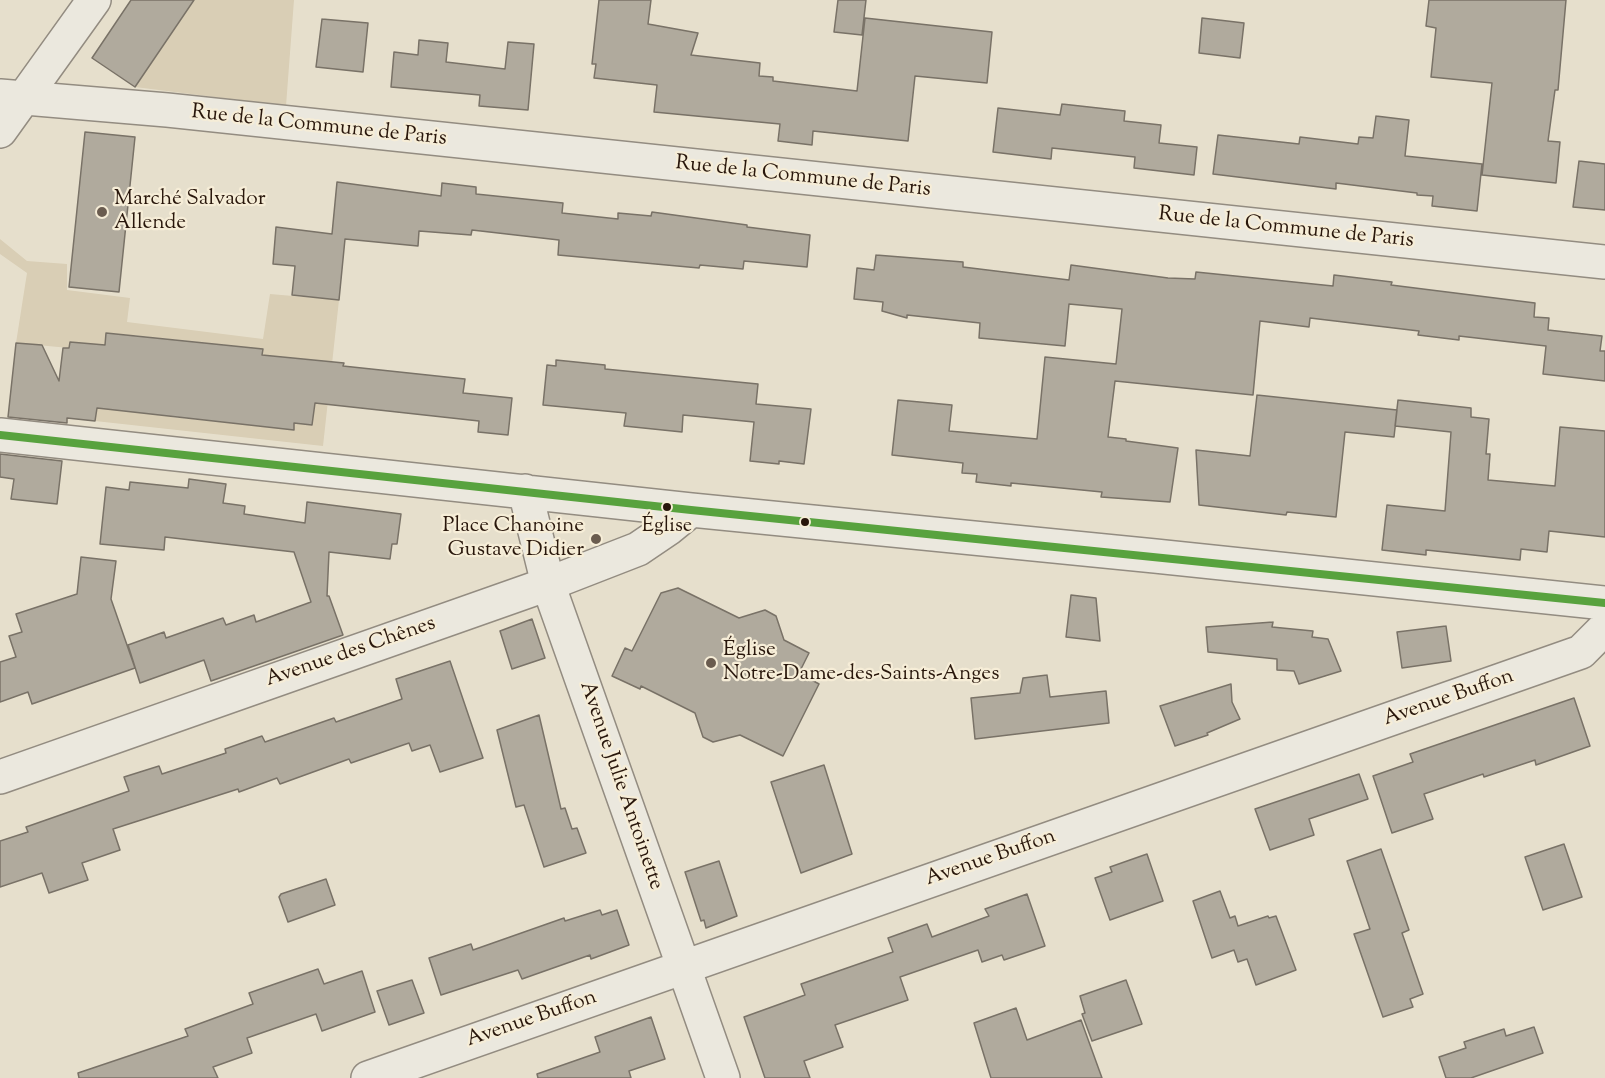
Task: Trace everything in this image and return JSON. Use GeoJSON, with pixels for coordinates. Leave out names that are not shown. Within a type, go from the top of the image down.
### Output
{"type":"FeatureCollection","features":[{"type":"Feature","properties":{"kind":"street"},"geometry":{"type":"LineString","coordinates":[[0,131],[12,97],[94,0]]}},
{"type":"Feature","properties":{"kind":"street","name":"Rue de la Commune de Paris"},"geometry":{"type":"LineString","coordinates":[[12,97],[167,110],[1605,262]]}},
{"type":"Feature","properties":{"kind":"street"},"geometry":{"type":"LineString","coordinates":[[0,435],[691,510],[1605,603]]}},
{"type":"Feature","properties":{"kind":"street","name":"Avenue Julie Antoinette"},"geometry":{"type":"LineString","coordinates":[[525,491],[548,584],[723,1078]]}},
{"type":"Feature","properties":{"kind":"street","name":"Avenue des Chênes"},"geometry":{"type":"LineString","coordinates":[[0,777],[548,584],[638,549],[691,510]]}},
{"type":"Feature","properties":{"kind":"street","name":"Avenue Buffon"},"geometry":{"type":"LineString","coordinates":[[368,1078],[1581,652],[1605,628]]}},
{"type":"Feature","properties":{"kind":"shaded area"},"geometry":{"type":"Polygon","coordinates":[[[194,0],[294,0],[286,106],[135,87],[194,0]]]}},
{"type":"Feature","properties":{"kind":"shaded area"},"geometry":{"type":"Polygon","coordinates":[[[0,239],[27,261],[67,264],[67,290],[130,298],[127,322],[263,339],[270,294],[339,300],[323,446],[95,421],[97,408],[149,414],[171,410],[171,417],[294,429],[294,423],[312,425],[319,361],[262,357],[262,349],[133,335],[106,338],[105,345],[71,342],[69,348],[16,343],[27,273],[0,254],[0,239]]]}},
{"type":"Feature","properties":{"kind":"building"},"geometry":{"type":"Polygon","coordinates":[[[131,0],[194,0],[135,87],[92,58],[131,0]]]}},
{"type":"Feature","properties":{"kind":"building"},"geometry":{"type":"Polygon","coordinates":[[[599,0],[651,0],[648,24],[698,33],[691,55],[760,63],[759,76],[773,77],[773,81],[857,91],[865,18],[992,32],[987,83],[915,76],[908,141],[813,131],[812,145],[778,141],[780,124],[654,112],[657,85],[594,78],[596,64],[592,64],[599,0]]]}},
{"type":"Feature","properties":{"kind":"building"},"geometry":{"type":"Polygon","coordinates":[[[838,0],[866,0],[862,35],[834,32],[838,0]]]}},
{"type":"Feature","properties":{"kind":"building"},"geometry":{"type":"Polygon","coordinates":[[[1429,0],[1566,0],[1558,90],[1555,90],[1548,141],[1560,142],[1556,183],[1482,175],[1492,83],[1431,77],[1436,28],[1426,26],[1429,0]]]}},
{"type":"Feature","properties":{"kind":"building"},"geometry":{"type":"Polygon","coordinates":[[[1202,18],[1244,23],[1240,58],[1199,53],[1202,18]]]}},
{"type":"Feature","properties":{"kind":"building"},"geometry":{"type":"Polygon","coordinates":[[[322,19],[368,23],[363,72],[316,67],[322,19]]]}},
{"type":"Feature","properties":{"kind":"building"},"geometry":{"type":"Polygon","coordinates":[[[419,40],[448,43],[446,62],[505,69],[508,42],[534,44],[528,110],[479,106],[480,95],[391,87],[394,52],[418,55],[419,40]]]}},
{"type":"Feature","properties":{"kind":"building"},"geometry":{"type":"Polygon","coordinates":[[[1062,104],[1125,111],[1124,121],[1161,125],[1159,143],[1197,147],[1194,175],[1134,168],[1135,157],[1052,148],[1051,159],[993,152],[998,108],[1060,115],[1062,104]]]}},
{"type":"Feature","properties":{"kind":"building"},"geometry":{"type":"Polygon","coordinates":[[[1376,116],[1409,120],[1405,156],[1482,164],[1477,211],[1432,206],[1433,196],[1417,195],[1417,193],[1336,183],[1336,189],[1213,174],[1218,135],[1299,144],[1300,137],[1358,144],[1359,137],[1373,138],[1376,116]]]}},
{"type":"Feature","properties":{"kind":"building","name":"Marché Salvador Allende"},"geometry":{"type":"Polygon","coordinates":[[[85,132],[135,137],[119,292],[69,287],[85,132]]]}},
{"type":"Feature","properties":{"kind":"building"},"geometry":{"type":"Polygon","coordinates":[[[1579,161],[1605,164],[1605,210],[1573,207],[1579,161]]]}},
{"type":"Feature","properties":{"kind":"building"},"geometry":{"type":"Polygon","coordinates":[[[337,182],[441,196],[442,183],[476,187],[476,194],[563,203],[562,213],[618,219],[618,213],[651,216],[652,212],[810,235],[807,267],[744,261],[743,269],[700,265],[699,268],[558,255],[559,240],[472,230],[471,235],[419,231],[418,246],[345,239],[339,300],[292,295],[295,266],[273,264],[276,227],[332,234],[337,182]]]}},
{"type":"Feature","properties":{"kind":"building"},"geometry":{"type":"Polygon","coordinates":[[[876,255],[963,262],[963,267],[1069,280],[1071,265],[1168,278],[1195,279],[1196,272],[1333,286],[1334,275],[1392,282],[1391,285],[1535,303],[1534,317],[1549,318],[1548,330],[1602,336],[1600,351],[1605,351],[1605,381],[1543,374],[1546,346],[1459,336],[1459,340],[1418,335],[1419,331],[1310,318],[1309,327],[1260,321],[1253,395],[1115,381],[1108,437],[1178,448],[1170,502],[1101,497],[1102,492],[976,482],[977,474],[962,473],[963,463],[892,455],[898,400],[952,405],[949,431],[1037,439],[1045,357],[1116,364],[1122,309],[1069,304],[1065,346],[979,338],[980,323],[907,315],[907,318],[882,311],[883,302],[854,299],[857,268],[874,270],[876,255]]]}},
{"type":"Feature","properties":{"kind":"building"},"geometry":{"type":"Polygon","coordinates":[[[106,333],[263,349],[262,355],[465,379],[463,393],[512,398],[508,435],[478,432],[479,421],[315,403],[312,425],[294,423],[294,430],[97,408],[95,421],[67,418],[67,423],[8,417],[16,343],[42,345],[59,381],[63,348],[69,348],[70,342],[105,345],[106,333]]]}},
{"type":"Feature","properties":{"kind":"building"},"geometry":{"type":"Polygon","coordinates":[[[556,360],[605,365],[605,369],[758,384],[756,404],[811,409],[804,464],[750,461],[754,422],[683,415],[682,432],[624,426],[626,413],[543,405],[547,365],[556,366],[556,360]]]}},
{"type":"Feature","properties":{"kind":"building"},"geometry":{"type":"Polygon","coordinates":[[[1257,395],[1397,410],[1394,437],[1345,432],[1336,517],[1287,512],[1286,515],[1199,505],[1196,450],[1250,456],[1257,395]]]}},
{"type":"Feature","properties":{"kind":"building"},"geometry":{"type":"Polygon","coordinates":[[[1398,400],[1471,408],[1471,417],[1489,419],[1486,454],[1490,454],[1488,480],[1555,486],[1560,427],[1605,431],[1605,537],[1549,531],[1547,552],[1521,549],[1520,560],[1426,550],[1426,555],[1382,550],[1387,505],[1445,511],[1451,432],[1395,426],[1398,400]]]}},
{"type":"Feature","properties":{"kind":"building"},"geometry":{"type":"Polygon","coordinates":[[[0,454],[62,461],[57,504],[11,499],[14,479],[0,477],[0,454]]]}},
{"type":"Feature","properties":{"kind":"building"},"geometry":{"type":"Polygon","coordinates":[[[189,479],[226,484],[223,503],[245,506],[244,514],[305,523],[307,502],[401,514],[397,544],[392,544],[390,559],[329,552],[327,596],[329,596],[343,635],[211,681],[204,660],[140,683],[128,645],[164,632],[166,638],[223,618],[226,625],[254,615],[256,622],[311,602],[294,552],[165,537],[164,550],[100,544],[106,487],[129,490],[130,482],[188,488],[189,479]]]}},
{"type":"Feature","properties":{"kind":"building"},"geometry":{"type":"Polygon","coordinates":[[[81,557],[116,561],[111,599],[135,668],[32,704],[28,692],[0,702],[0,662],[16,657],[9,636],[22,632],[16,614],[77,594],[81,557]]]}},
{"type":"Feature","properties":{"kind":"building","name":"Église Notre-Dame-des-Saints-Anges"},"geometry":{"type":"Polygon","coordinates":[[[678,588],[739,618],[765,610],[776,616],[784,640],[809,653],[799,673],[819,684],[783,756],[740,735],[713,742],[703,737],[695,713],[641,686],[640,689],[612,676],[625,648],[632,651],[661,593],[678,588]]]}},
{"type":"Feature","properties":{"kind":"building"},"geometry":{"type":"Polygon","coordinates":[[[1071,595],[1096,598],[1100,641],[1066,637],[1071,595]]]}},
{"type":"Feature","properties":{"kind":"building"},"geometry":{"type":"Polygon","coordinates":[[[532,619],[545,658],[512,669],[500,631],[532,619]]]}},
{"type":"Feature","properties":{"kind":"building"},"geometry":{"type":"Polygon","coordinates":[[[1273,622],[1272,627],[1313,631],[1312,637],[1328,639],[1341,671],[1299,684],[1294,671],[1277,670],[1277,659],[1208,652],[1206,627],[1273,622]]]}},
{"type":"Feature","properties":{"kind":"building"},"geometry":{"type":"Polygon","coordinates":[[[1446,626],[1451,661],[1402,668],[1397,632],[1446,626]]]}},
{"type":"Feature","properties":{"kind":"building"},"geometry":{"type":"Polygon","coordinates":[[[450,661],[483,758],[440,772],[430,745],[412,751],[409,743],[351,763],[349,759],[280,784],[277,778],[239,792],[238,789],[113,829],[120,850],[82,863],[88,880],[49,893],[42,873],[0,887],[0,841],[28,832],[26,827],[129,791],[124,777],[159,766],[162,774],[226,753],[225,749],[262,736],[265,742],[334,718],[336,722],[402,699],[396,679],[450,661]]]}},
{"type":"Feature","properties":{"kind":"building"},"geometry":{"type":"Polygon","coordinates":[[[1047,675],[1050,697],[1106,691],[1109,723],[975,739],[971,698],[1020,693],[1023,678],[1047,675]]]}},
{"type":"Feature","properties":{"kind":"building"},"geometry":{"type":"Polygon","coordinates":[[[1231,684],[1232,702],[1240,719],[1207,733],[1208,735],[1175,746],[1160,706],[1231,684]]]}},
{"type":"Feature","properties":{"kind":"building"},"geometry":{"type":"Polygon","coordinates":[[[1574,698],[1590,746],[1536,765],[1535,760],[1484,777],[1483,774],[1424,794],[1433,819],[1392,833],[1373,776],[1413,762],[1410,754],[1574,698]]]}},
{"type":"Feature","properties":{"kind":"building"},"geometry":{"type":"Polygon","coordinates":[[[539,715],[561,809],[565,808],[572,829],[577,828],[586,853],[544,867],[524,805],[516,807],[497,730],[539,715]]]}},
{"type":"Feature","properties":{"kind":"building"},"geometry":{"type":"Polygon","coordinates":[[[824,765],[852,854],[801,873],[771,782],[824,765]]]}},
{"type":"Feature","properties":{"kind":"building"},"geometry":{"type":"Polygon","coordinates":[[[1359,774],[1368,799],[1309,819],[1314,835],[1270,850],[1255,809],[1359,774]]]}},
{"type":"Feature","properties":{"kind":"building"},"geometry":{"type":"Polygon","coordinates":[[[1564,844],[1582,897],[1543,910],[1525,857],[1564,844]]]}},
{"type":"Feature","properties":{"kind":"building"},"geometry":{"type":"Polygon","coordinates":[[[1381,849],[1409,930],[1402,933],[1423,994],[1410,999],[1413,1007],[1383,1017],[1354,934],[1370,929],[1347,861],[1381,849]]]}},
{"type":"Feature","properties":{"kind":"building"},"geometry":{"type":"Polygon","coordinates":[[[1147,854],[1163,901],[1110,920],[1095,878],[1112,872],[1110,867],[1147,854]]]}},
{"type":"Feature","properties":{"kind":"building"},"geometry":{"type":"Polygon","coordinates":[[[719,861],[737,916],[706,928],[704,920],[701,921],[685,872],[719,861]]]}},
{"type":"Feature","properties":{"kind":"building"},"geometry":{"type":"Polygon","coordinates":[[[326,879],[335,905],[288,922],[279,897],[281,894],[326,879]]]}},
{"type":"Feature","properties":{"kind":"building"},"geometry":{"type":"Polygon","coordinates":[[[1220,891],[1230,918],[1235,916],[1238,926],[1268,916],[1269,918],[1276,916],[1296,970],[1256,985],[1247,959],[1238,962],[1234,950],[1212,958],[1193,901],[1220,891]]]}},
{"type":"Feature","properties":{"kind":"building"},"geometry":{"type":"Polygon","coordinates":[[[1027,894],[1045,946],[1004,960],[1002,955],[982,962],[978,950],[900,977],[908,1000],[835,1025],[843,1047],[804,1061],[810,1078],[765,1078],[744,1017],[805,995],[801,984],[893,952],[888,938],[927,924],[932,937],[989,916],[985,909],[1027,894]]]}},
{"type":"Feature","properties":{"kind":"building"},"geometry":{"type":"Polygon","coordinates":[[[600,910],[602,915],[617,910],[629,945],[591,959],[590,955],[522,979],[518,970],[441,995],[429,958],[471,944],[473,950],[564,918],[565,921],[600,910]]]}},
{"type":"Feature","properties":{"kind":"building"},"geometry":{"type":"Polygon","coordinates":[[[318,969],[324,984],[362,971],[375,1012],[322,1031],[316,1014],[247,1038],[252,1053],[213,1067],[218,1078],[79,1078],[78,1073],[188,1036],[185,1029],[253,1004],[249,993],[318,969]]]}},
{"type":"Feature","properties":{"kind":"building"},"geometry":{"type":"Polygon","coordinates":[[[412,980],[424,1013],[389,1025],[377,991],[412,980]]]}},
{"type":"Feature","properties":{"kind":"building"},"geometry":{"type":"Polygon","coordinates":[[[1126,980],[1142,1024],[1092,1041],[1082,1014],[1085,1013],[1080,996],[1126,980]]]}},
{"type":"Feature","properties":{"kind":"building"},"geometry":{"type":"Polygon","coordinates":[[[1016,1008],[1027,1040],[1081,1020],[1102,1078],[991,1078],[974,1023],[1016,1008]]]}},
{"type":"Feature","properties":{"kind":"building"},"geometry":{"type":"Polygon","coordinates":[[[651,1017],[665,1059],[629,1071],[631,1078],[538,1078],[537,1074],[600,1052],[595,1037],[651,1017]]]}},
{"type":"Feature","properties":{"kind":"building"},"geometry":{"type":"Polygon","coordinates":[[[1534,1027],[1543,1053],[1471,1078],[1446,1078],[1439,1057],[1466,1048],[1464,1042],[1504,1029],[1506,1036],[1534,1027]]]}},
{"type":"Feature","properties":{"kind":"transit line"},"geometry":{"type":"LineString","coordinates":[[0,435],[691,510],[1605,603]]}},
{"type":"Feature","properties":{"kind":"place","name":"Marché Salvador Allende"},"geometry":{"type":"Point","coordinates":[102,212]}},
{"type":"Feature","properties":{"kind":"place","name":"Église"},"geometry":{"type":"Point","coordinates":[667,507]}},
{"type":"Feature","properties":{"kind":"place","name":"Place Chanoine Gustave Didier"},"geometry":{"type":"Point","coordinates":[596,539]}},
{"type":"Feature","properties":{"kind":"place","name":"Église Notre-Dame-des-Saints-Anges"},"geometry":{"type":"Point","coordinates":[711,663]}}]}
